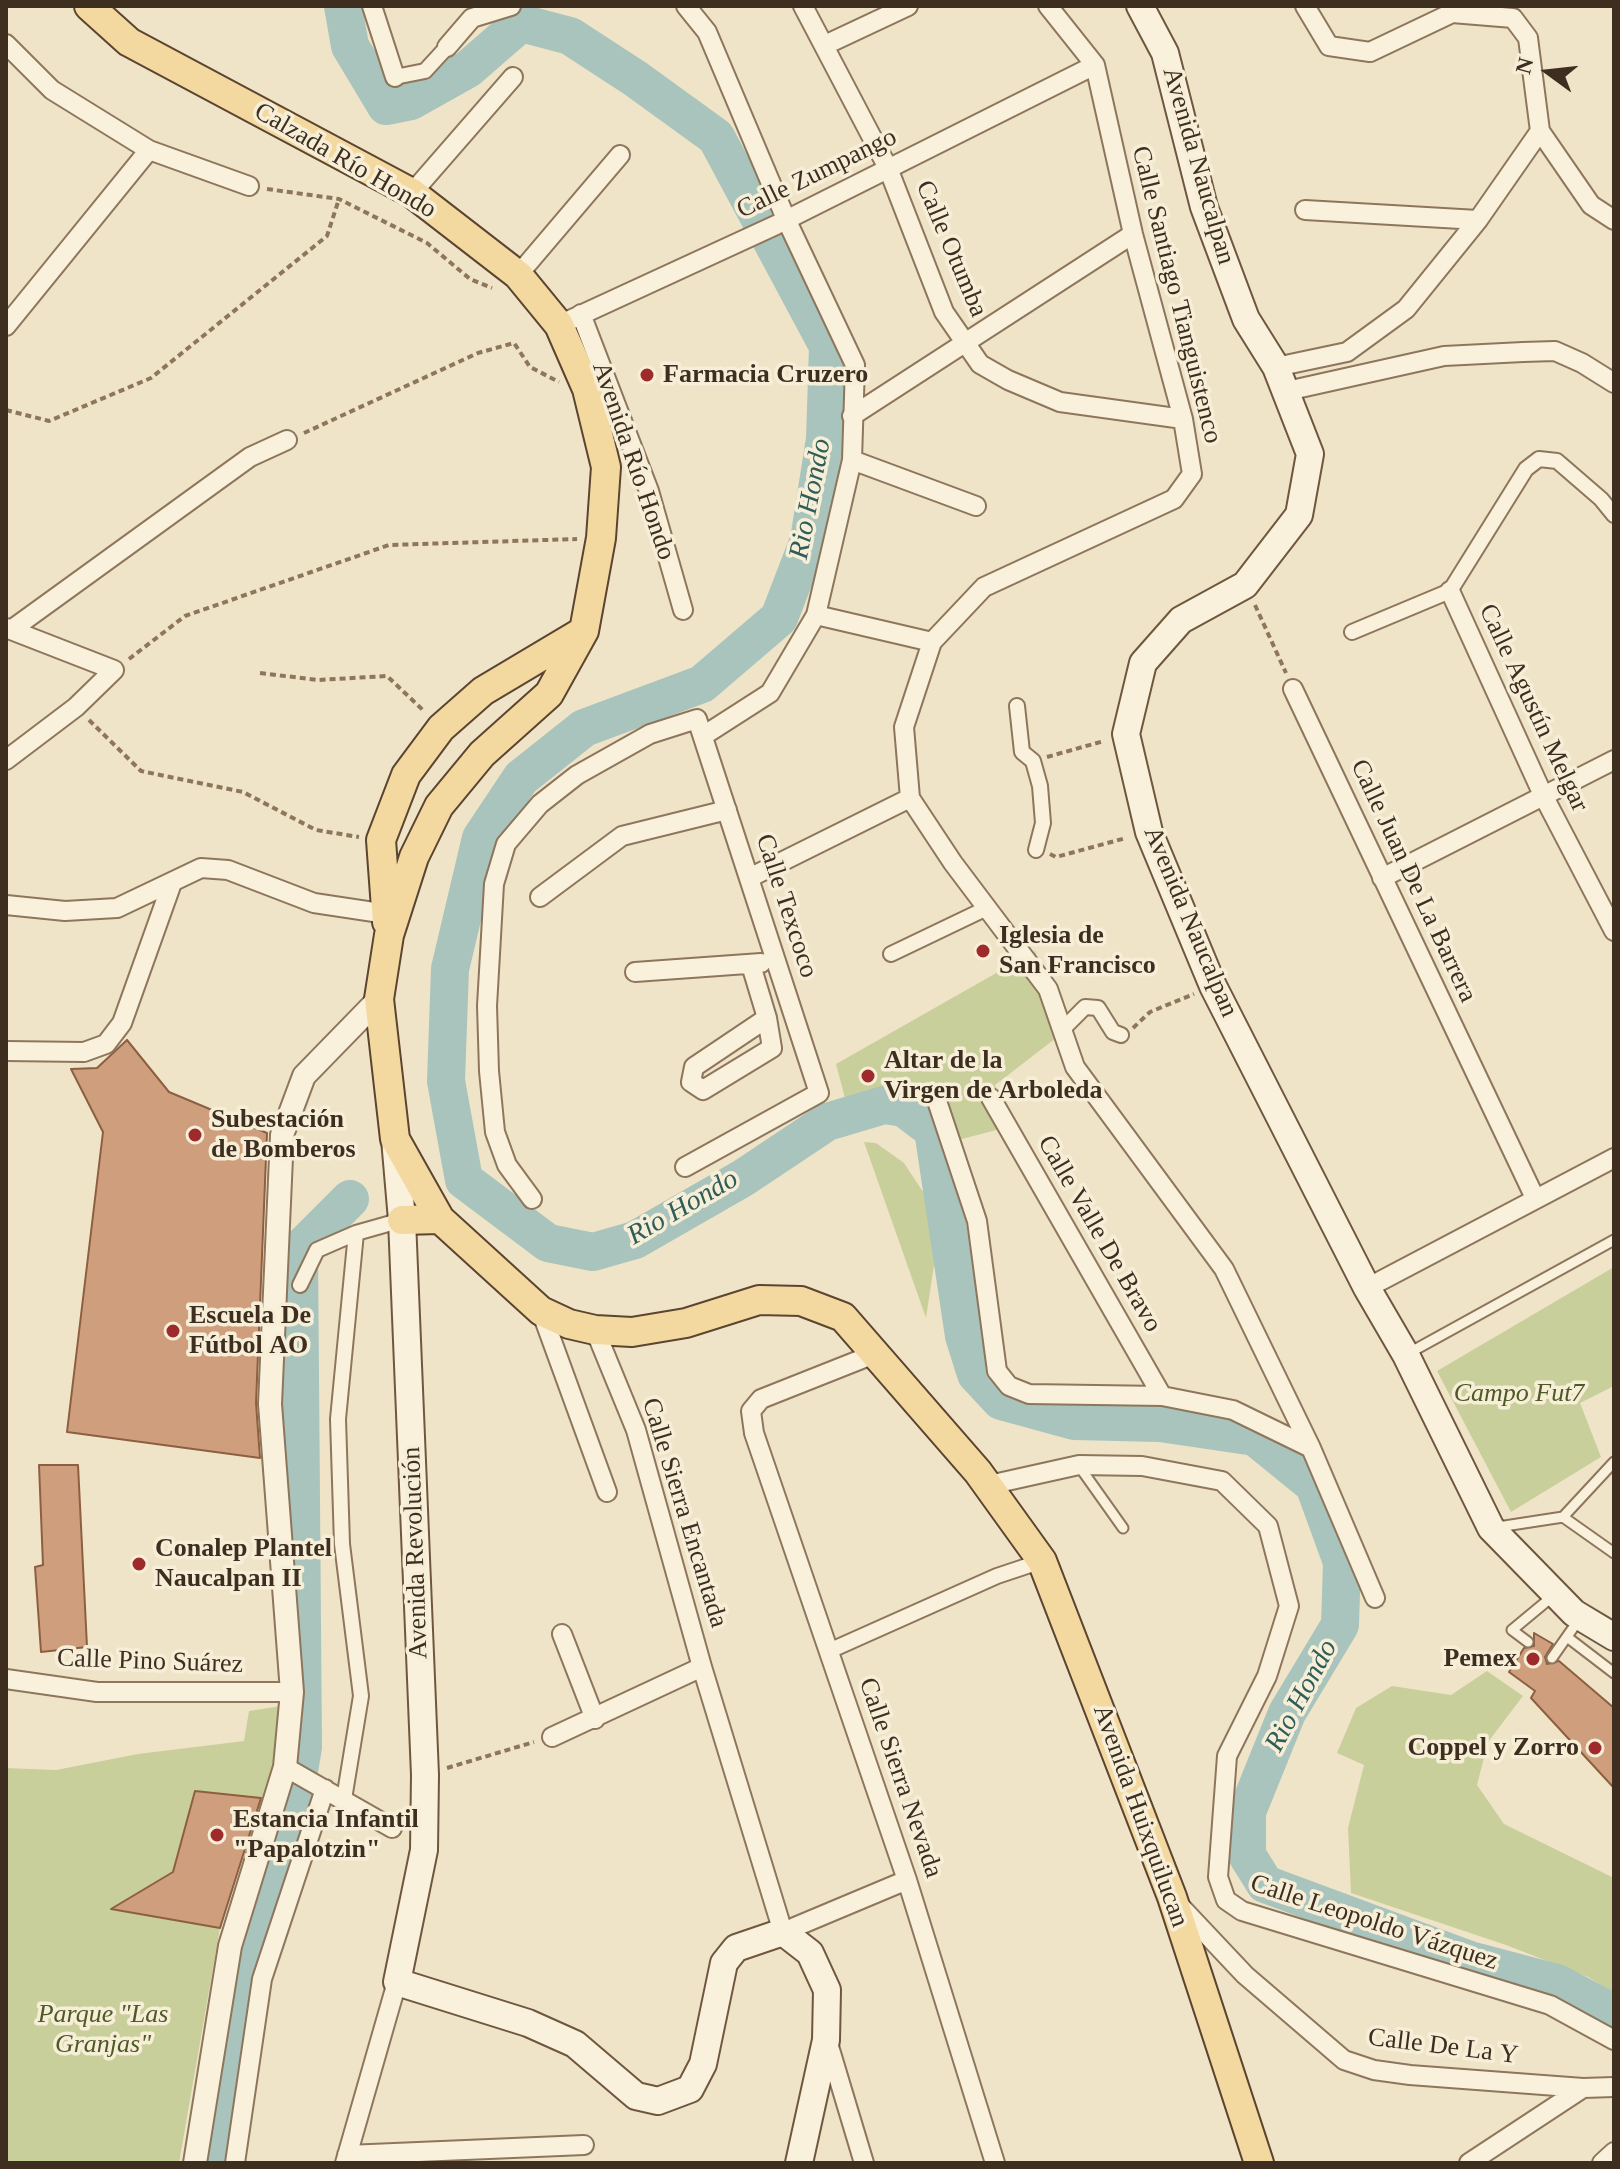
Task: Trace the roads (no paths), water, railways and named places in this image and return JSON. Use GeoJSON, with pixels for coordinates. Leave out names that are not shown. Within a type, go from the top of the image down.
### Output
{"type":"FeatureCollection","features":[{"type":"Feature","properties":{"kind":"main road","name":"Calzada Río Hondo"},"geometry":{"type":"LineString","coordinates":[[89,6],[129,42],[412,193],[506,282],[570,320],[606,467],[601,538],[584,631]]}},
{"type":"Feature","properties":{"kind":"main road","name":"Avenida Naucalpan"},"geometry":{"type":"LineString","coordinates":[[1140,6],[1165,53],[1204,207],[1246,319],[1282,379],[1310,454],[1299,515],[1245,585],[1181,620],[1143,663],[1126,734],[1149,832],[1213,986],[1367,1288],[1406,1355],[1491,1528],[1556,1594],[1574,1627],[1612,1631]]}},
{"type":"Feature","properties":{"kind":"main road","name":"Avenida Revolución"},"geometry":{"type":"LineString","coordinates":[[397,1982],[424,1850],[425,1775],[402,1220],[379,999],[388,925],[381,840],[406,775],[441,728],[483,691],[584,631]]}},
{"type":"Feature","properties":{"kind":"main road","name":"Avenida Revolución"},"geometry":{"type":"LineString","coordinates":[[388,925],[414,857],[439,806],[482,754],[549,694],[584,631]]}},
{"type":"Feature","properties":{"kind":"main road"},"geometry":{"type":"LineString","coordinates":[[395,1139],[440,1219],[541,1311],[569,1324],[595,1330],[632,1332],[686,1323],[759,1300],[801,1301],[843,1317],[989,1485]]}},
{"type":"Feature","properties":{"kind":"main road"},"geometry":{"type":"LineString","coordinates":[[402,1220],[440,1219]]}},
{"type":"Feature","properties":{"kind":"main road","name":"Avenida Huixquilucan"},"geometry":{"type":"LineString","coordinates":[[989,1485],[1042,1561],[1172,1897],[1259,2163]]}},
{"type":"Feature","properties":{"kind":"main road"},"geometry":{"type":"LineString","coordinates":[[397,1982],[528,2023],[575,2044],[636,2096],[658,2101],[690,2089],[703,2064],[724,1963],[736,1948],[783,1932],[810,1953],[827,1990],[826,2040],[799,2163]]}},
{"type":"Feature","properties":{"kind":"street"},"geometry":{"type":"LineString","coordinates":[[372,6],[395,77],[425,71],[472,18],[510,7]]}},
{"type":"Feature","properties":{"kind":"street"},"geometry":{"type":"LineString","coordinates":[[532,1199],[507,1165],[495,1132],[489,1071],[487,1006],[494,884],[506,844],[540,804],[577,775],[650,734],[700,727],[770,693],[816,615],[852,460],[855,365],[781,222],[707,32],[686,6]]}},
{"type":"Feature","properties":{"kind":"street","name":"Calle Otumba"},"geometry":{"type":"LineString","coordinates":[[803,6],[888,168],[944,312],[980,364],[1008,380],[1060,402],[1183,419]]}},
{"type":"Feature","properties":{"kind":"street"},"geometry":{"type":"LineString","coordinates":[[825,45],[908,6]]}},
{"type":"Feature","properties":{"kind":"street","name":"Calle Santiago Tianguistenco"},"geometry":{"type":"LineString","coordinates":[[910,798],[904,727],[932,642],[984,587],[1174,499],[1192,474],[1183,419],[1133,234],[1095,65],[1048,6]]}},
{"type":"Feature","properties":{"kind":"street"},"geometry":{"type":"LineString","coordinates":[[1305,6],[1329,46],[1370,52],[1452,13],[1513,18],[1528,38],[1540,131],[1591,205],[1614,220]]}},
{"type":"Feature","properties":{"kind":"street"},"geometry":{"type":"LineString","coordinates":[[6,44],[52,90],[149,150],[249,186]]}},
{"type":"Feature","properties":{"kind":"street","name":"Calle Zumpango"},"geometry":{"type":"LineString","coordinates":[[570,320],[781,222],[1095,65]]}},
{"type":"Feature","properties":{"kind":"street"},"geometry":{"type":"LineString","coordinates":[[412,193],[513,77]]}},
{"type":"Feature","properties":{"kind":"street"},"geometry":{"type":"LineString","coordinates":[[1282,379],[1347,352],[1406,309],[1478,220],[1540,131]]}},
{"type":"Feature","properties":{"kind":"street"},"geometry":{"type":"LineString","coordinates":[[6,326],[149,150]]}},
{"type":"Feature","properties":{"kind":"street"},"geometry":{"type":"LineString","coordinates":[[506,282],[620,155]]}},
{"type":"Feature","properties":{"kind":"street"},"geometry":{"type":"LineString","coordinates":[[1305,210],[1478,220]]}},
{"type":"Feature","properties":{"kind":"street"},"geometry":{"type":"LineString","coordinates":[[852,416],[1133,234]]}},
{"type":"Feature","properties":{"kind":"street","name":"Avenida Río Hondo"},"geometry":{"type":"LineString","coordinates":[[570,320],[649,491],[683,610]]}},
{"type":"Feature","properties":{"kind":"street"},"geometry":{"type":"LineString","coordinates":[[1282,379],[1444,356],[1555,351],[1614,383]]}},
{"type":"Feature","properties":{"kind":"street"},"geometry":{"type":"LineString","coordinates":[[8,629],[250,457],[287,440]]}},
{"type":"Feature","properties":{"kind":"street"},"geometry":{"type":"LineString","coordinates":[[1352,632],[1450,591],[1526,469],[1539,459],[1557,461],[1601,499],[1614,515]]}},
{"type":"Feature","properties":{"kind":"street"},"geometry":{"type":"LineString","coordinates":[[852,460],[976,506]]}},
{"type":"Feature","properties":{"kind":"street","name":"Calle Agustín Melgar"},"geometry":{"type":"LineString","coordinates":[[1450,591],[1543,795],[1614,931]]}},
{"type":"Feature","properties":{"kind":"street"},"geometry":{"type":"LineString","coordinates":[[816,615],[932,642]]}},
{"type":"Feature","properties":{"kind":"street"},"geometry":{"type":"LineString","coordinates":[[6,760],[76,707],[114,670],[8,629]]}},
{"type":"Feature","properties":{"kind":"street","name":"Calle Juan De La Barrera"},"geometry":{"type":"LineString","coordinates":[[1293,689],[1535,1198]]}},
{"type":"Feature","properties":{"kind":"street"},"geometry":{"type":"LineString","coordinates":[[1017,706],[1022,752],[1033,761],[1040,786],[1043,823],[1036,850]]}},
{"type":"Feature","properties":{"kind":"street","name":"Calle Texcoco"},"geometry":{"type":"LineString","coordinates":[[685,1167],[819,1093],[700,727]]}},
{"type":"Feature","properties":{"kind":"street"},"geometry":{"type":"LineString","coordinates":[[1382,878],[1614,760]]}},
{"type":"Feature","properties":{"kind":"street"},"geometry":{"type":"LineString","coordinates":[[751,877],[910,798],[1048,989],[1075,1067],[1224,1269],[1311,1448],[1375,1598]]}},
{"type":"Feature","properties":{"kind":"street"},"geometry":{"type":"LineString","coordinates":[[540,897],[622,836],[727,810]]}},
{"type":"Feature","properties":{"kind":"street"},"geometry":{"type":"LineString","coordinates":[[6,905],[65,911],[117,908],[201,868],[228,870],[314,903],[388,925]]}},
{"type":"Feature","properties":{"kind":"street"},"geometry":{"type":"LineString","coordinates":[[6,1051],[84,1052],[106,1044],[122,1023],[172,883]]}},
{"type":"Feature","properties":{"kind":"street"},"geometry":{"type":"LineString","coordinates":[[891,954],[987,908]]}},
{"type":"Feature","properties":{"kind":"street"},"geometry":{"type":"LineString","coordinates":[[635,972],[751,965],[775,960]]}},
{"type":"Feature","properties":{"kind":"street"},"geometry":{"type":"LineString","coordinates":[[751,965],[767,1018],[772,1048],[703,1090],[691,1082],[694,1067],[767,1018]]}},
{"type":"Feature","properties":{"kind":"street"},"geometry":{"type":"LineString","coordinates":[[195,2163],[230,1946],[294,1772],[292,1692],[270,1404],[282,1135],[304,1076],[379,999]]}},
{"type":"Feature","properties":{"kind":"street"},"geometry":{"type":"LineString","coordinates":[[1062,1030],[1085,1007],[1098,1008],[1113,1032],[1121,1035]]}},
{"type":"Feature","properties":{"kind":"street"},"geometry":{"type":"LineString","coordinates":[[935,1095],[977,1221],[997,1371],[1009,1386],[1029,1394],[1162,1396],[1233,1410],[1311,1448]]}},
{"type":"Feature","properties":{"kind":"street","name":"Calle Valle De Bravo"},"geometry":{"type":"LineString","coordinates":[[991,1098],[1162,1396]]}},
{"type":"Feature","properties":{"kind":"street"},"geometry":{"type":"LineString","coordinates":[[1367,1288],[1614,1158]]}},
{"type":"Feature","properties":{"kind":"street"},"geometry":{"type":"LineString","coordinates":[[300,1285],[317,1250],[356,1233],[402,1220]]}},
{"type":"Feature","properties":{"kind":"street"},"geometry":{"type":"LineString","coordinates":[[344,1799],[361,1696],[342,1544],[338,1419],[356,1233]]}},
{"type":"Feature","properties":{"kind":"street"},"geometry":{"type":"LineString","coordinates":[[541,1311],[607,1492]]}},
{"type":"Feature","properties":{"kind":"street","name":"Calle Sierra Encantada"},"geometry":{"type":"LineString","coordinates":[[595,1330],[636,1430],[702,1667],[783,1932]]}},
{"type":"Feature","properties":{"kind":"street","name":"Calle Sierra Nevada"},"geometry":{"type":"LineString","coordinates":[[877,1353],[761,1399],[751,1411],[754,1433],[907,1880],[995,2163]]}},
{"type":"Feature","properties":{"kind":"street","name":"Calle Leopoldo Vázquez"},"geometry":{"type":"LineString","coordinates":[[989,1485],[1079,1465],[1142,1466],[1222,1481],[1268,1526],[1289,1606],[1267,1676],[1227,1756],[1218,1877],[1226,1900],[1242,1911],[1550,2005],[1614,2040]]}},
{"type":"Feature","properties":{"kind":"street"},"geometry":{"type":"LineString","coordinates":[[829,1651],[997,1576],[1042,1561]]}},
{"type":"Feature","properties":{"kind":"street"},"geometry":{"type":"LineString","coordinates":[[562,1634],[595,1719]]}},
{"type":"Feature","properties":{"kind":"street","name":"Calle Sierra Encantada"},"geometry":{"type":"LineString","coordinates":[[552,1737],[702,1667]]}},
{"type":"Feature","properties":{"kind":"street","name":"Calle Pino Suárez"},"geometry":{"type":"LineString","coordinates":[[6,1679],[97,1692],[292,1692]]}},
{"type":"Feature","properties":{"kind":"street"},"geometry":{"type":"LineString","coordinates":[[294,1772],[392,1828]]}},
{"type":"Feature","properties":{"kind":"street"},"geometry":{"type":"LineString","coordinates":[[235,2163],[262,1979],[325,1789]]}},
{"type":"Feature","properties":{"kind":"street"},"geometry":{"type":"LineString","coordinates":[[783,1932],[907,1880]]}},
{"type":"Feature","properties":{"kind":"street","name":"Calle De La Y"},"geometry":{"type":"LineString","coordinates":[[1172,1897],[1245,1975],[1344,2060],[1374,2070],[1410,2075],[1583,2088],[1614,2087]]}},
{"type":"Feature","properties":{"kind":"street","name":"Avenida Revolución"},"geometry":{"type":"LineString","coordinates":[[346,2159],[397,1982]]}},
{"type":"Feature","properties":{"kind":"street"},"geometry":{"type":"LineString","coordinates":[[826,2040],[864,2163]]}},
{"type":"Feature","properties":{"kind":"street"},"geometry":{"type":"LineString","coordinates":[[1469,2163],[1583,2088]]}},
{"type":"Feature","properties":{"kind":"street"},"geometry":{"type":"LineString","coordinates":[[346,2159],[584,2145]]}},
{"type":"Feature","properties":{"kind":"street"},"geometry":{"type":"LineString","coordinates":[[1602,2163],[1614,2152]]}},
{"type":"Feature","properties":{"kind":"lane"},"geometry":{"type":"LineString","coordinates":[[1406,1355],[1614,1240]]}},
{"type":"Feature","properties":{"kind":"lane"},"geometry":{"type":"LineString","coordinates":[[1491,1528],[1563,1517],[1614,1462]]}},
{"type":"Feature","properties":{"kind":"lane"},"geometry":{"type":"LineString","coordinates":[[1079,1465],[1123,1528]]}},
{"type":"Feature","properties":{"kind":"lane"},"geometry":{"type":"LineString","coordinates":[[1563,1517],[1614,1553]]}},
{"type":"Feature","properties":{"kind":"lane"},"geometry":{"type":"LineString","coordinates":[[1528,1642],[1512,1630],[1556,1594]]}},
{"type":"Feature","properties":{"kind":"lane"},"geometry":{"type":"LineString","coordinates":[[1552,1658],[1574,1627],[1591,1656],[1614,1673]]}},
{"type":"Feature","properties":{"kind":"lane"},"geometry":{"type":"LineString","coordinates":[[1591,1656],[1612,1631]]}},
{"type":"Feature","properties":{"kind":"waterway","name":"Rio Hondo"},"geometry":{"type":"LineString","coordinates":[[343,6],[350,46],[386,106],[411,101],[468,69],[521,23],[570,36],[636,79],[716,137],[828,346],[825,439],[809,540],[779,618],[702,684],[584,728],[521,778],[481,838],[450,969],[446,1081],[464,1180],[548,1243],[593,1252],[635,1240],[743,1178],[827,1122],[884,1105],[904,1108],[933,1130],[964,1336],[976,1374],[1001,1401],[1074,1421],[1160,1423],[1255,1437],[1314,1485],[1342,1562],[1340,1625],[1287,1713],[1247,1812],[1247,1855],[1265,1884],[1470,1960],[1557,1983],[1614,2013]]}},
{"type":"Feature","properties":{"kind":"waterway"},"geometry":{"type":"LineString","coordinates":[[217,2163],[236,1963],[292,1812],[303,1747],[299,1250],[350,1199]]}},
{"type":"Feature","properties":{"kind":"place","name":"Farmacia Cruzero"},"geometry":{"type":"Point","coordinates":[647,375]}},
{"type":"Feature","properties":{"kind":"place","name":"Iglesia de San Francisco"},"geometry":{"type":"Point","coordinates":[983,951]}},
{"type":"Feature","properties":{"kind":"place","name":"Altar de la Virgen de Arboleda"},"geometry":{"type":"Point","coordinates":[868,1076]}},
{"type":"Feature","properties":{"kind":"place","name":"Subestación de Bomberos"},"geometry":{"type":"Point","coordinates":[195,1135]}},
{"type":"Feature","properties":{"kind":"place","name":"Escuela De Fútbol AO"},"geometry":{"type":"Point","coordinates":[173,1331]}},
{"type":"Feature","properties":{"kind":"place","name":"Conalep Plantel Naucalpan II"},"geometry":{"type":"Point","coordinates":[139,1564]}},
{"type":"Feature","properties":{"kind":"place","name":"Pemex"},"geometry":{"type":"Point","coordinates":[1533,1659]}},
{"type":"Feature","properties":{"kind":"place","name":"Coppel y Zorro"},"geometry":{"type":"Point","coordinates":[1595,1748]}},
{"type":"Feature","properties":{"kind":"place","name":"Estancia Infantil \"Papalotzin\""},"geometry":{"type":"Point","coordinates":[217,1835]}},
{"type":"Feature","properties":{"kind":"park label","name":"Campo Fut7"},"geometry":{"type":"Point","coordinates":[1519,1394]}},
{"type":"Feature","properties":{"kind":"park label","name":"Parque \"Las Granjas\""},"geometry":{"type":"Point","coordinates":[103,2030]}}]}
